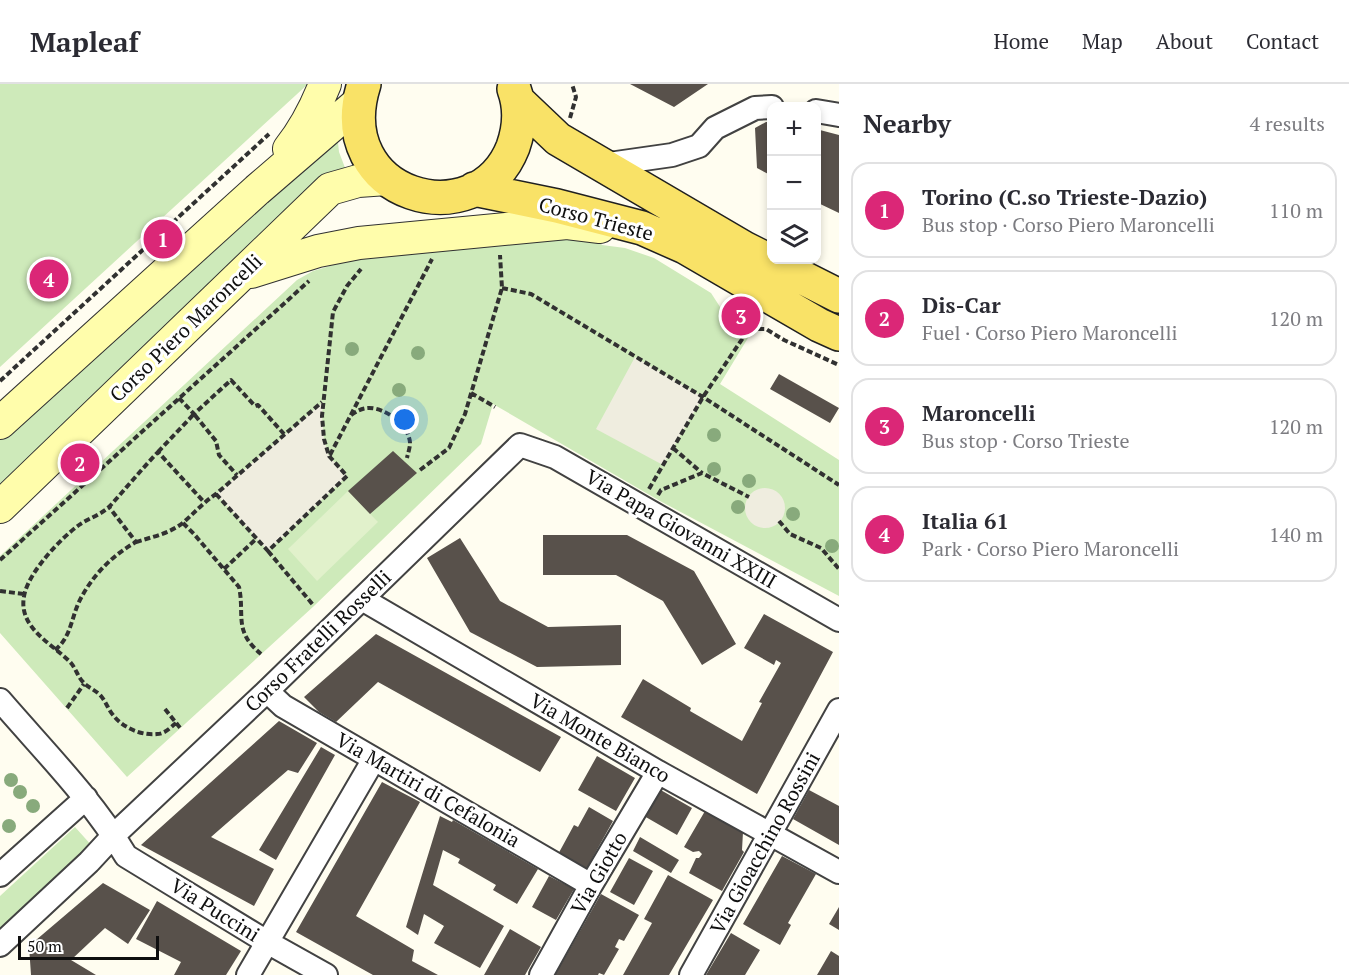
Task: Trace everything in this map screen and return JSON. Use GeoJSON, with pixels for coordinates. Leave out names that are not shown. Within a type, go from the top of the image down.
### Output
{"type":"FeatureCollection","features":[{"type":"Feature","properties":{"kind":"main road"},"geometry":{"type":"LineString","coordinates":[[257,190],[297,139],[320,98],[325,84]]}},
{"type":"Feature","properties":{"kind":"main road"},"geometry":{"type":"LineString","coordinates":[[361,93],[358,132],[368,157],[387,179],[406,191],[426,197],[446,197],[474,189],[502,166],[516,137],[519,119],[515,92]]}},
{"type":"Feature","properties":{"kind":"main road","name":"Corso Trieste"},"geometry":{"type":"LineString","coordinates":[[515,92],[558,139],[744,248],[839,296]]}},
{"type":"Feature","properties":{"kind":"main road"},"geometry":{"type":"LineString","coordinates":[[0,423],[361,93]]}},
{"type":"Feature","properties":{"kind":"main road","name":"Corso Piero Maroncelli"},"geometry":{"type":"LineString","coordinates":[[0,507],[330,189],[358,181],[387,179]]}},
{"type":"Feature","properties":{"kind":"main road","name":"Corso Trieste"},"geometry":{"type":"LineString","coordinates":[[474,189],[557,206],[642,228],[685,248],[819,325],[839,334]]}},
{"type":"Feature","properties":{"kind":"main road"},"geometry":{"type":"LineString","coordinates":[[241,276],[318,251],[359,243],[567,223],[598,227],[642,228]]}},
{"type":"Feature","properties":{"kind":"street"},"geometry":{"type":"LineString","coordinates":[[602,165],[672,155],[699,146],[715,128],[755,108],[767,107]]}},
{"type":"Feature","properties":{"kind":"street"},"geometry":{"type":"LineString","coordinates":[[821,112],[839,115]]}},
{"type":"Feature","properties":{"kind":"street","name":"Via Papa Giovanni XXIII"},"geometry":{"type":"LineString","coordinates":[[520,445],[555,457],[645,502],[839,620]]}},
{"type":"Feature","properties":{"kind":"street","name":"Corso Fratelli Rosselli"},"geometry":{"type":"LineString","coordinates":[[0,945],[267,691],[520,445]]}},
{"type":"Feature","properties":{"kind":"street","name":"Via Monte Bianco"},"geometry":{"type":"LineString","coordinates":[[362,599],[658,772],[839,872]]}},
{"type":"Feature","properties":{"kind":"street","name":"Via Martiri di Cefalonia"},"geometry":{"type":"LineString","coordinates":[[267,691],[283,706],[591,885]]}},
{"type":"Feature","properties":{"kind":"street","name":"Via Puccini"},"geometry":{"type":"LineString","coordinates":[[0,700],[86,798],[114,835],[126,856],[267,942],[326,975]]}},
{"type":"Feature","properties":{"kind":"street","name":"Via Gioacchino Rossini"},"geometry":{"type":"LineString","coordinates":[[691,975],[839,710]]}},
{"type":"Feature","properties":{"kind":"street"},"geometry":{"type":"LineString","coordinates":[[248,975],[374,759]]}},
{"type":"Feature","properties":{"kind":"street","name":"Via Giotto"},"geometry":{"type":"LineString","coordinates":[[541,975],[658,772]]}},
{"type":"Feature","properties":{"kind":"street"},"geometry":{"type":"LineString","coordinates":[[0,874],[86,798]]}},
{"type":"Feature","properties":{"kind":"path"},"geometry":{"type":"LineString","coordinates":[[570,119],[576,97],[572,84]]}},
{"type":"Feature","properties":{"kind":"path"},"geometry":{"type":"LineString","coordinates":[[0,381],[270,133]]}},
{"type":"Feature","properties":{"kind":"path"},"geometry":{"type":"LineString","coordinates":[[489,256],[511,254]]}},
{"type":"Feature","properties":{"kind":"path"},"geometry":{"type":"LineString","coordinates":[[420,470],[449,448],[465,414],[502,288],[500,255]]}},
{"type":"Feature","properties":{"kind":"path"},"geometry":{"type":"LineString","coordinates":[[329,456],[432,258]]}},
{"type":"Feature","properties":{"kind":"path"},"geometry":{"type":"LineString","coordinates":[[421,259],[443,258]]}},
{"type":"Feature","properties":{"kind":"path"},"geometry":{"type":"LineString","coordinates":[[268,551],[347,476],[329,456],[324,439],[322,416],[333,312],[347,286],[366,264],[357,265]]}},
{"type":"Feature","properties":{"kind":"path"},"geometry":{"type":"LineString","coordinates":[[0,560],[303,285],[315,277]]}},
{"type":"Feature","properties":{"kind":"path"},"geometry":{"type":"LineString","coordinates":[[502,288],[531,294],[703,397],[839,485]]}},
{"type":"Feature","properties":{"kind":"path"},"geometry":{"type":"LineString","coordinates":[[645,502],[703,397],[749,329],[766,329],[784,340],[839,365]]}},
{"type":"Feature","properties":{"kind":"path"},"geometry":{"type":"LineString","coordinates":[[176,723],[158,735],[132,730],[120,723],[101,696],[84,684],[74,665],[36,633],[24,609],[24,594],[28,584],[54,548],[78,526],[109,507],[127,484],[194,414],[231,380],[284,434]]}},
{"type":"Feature","properties":{"kind":"path"},"geometry":{"type":"LineString","coordinates":[[471,393],[495,407]]}},
{"type":"Feature","properties":{"kind":"path"},"geometry":{"type":"LineString","coordinates":[[179,398],[216,441],[219,455],[237,475]]}},
{"type":"Feature","properties":{"kind":"path"},"geometry":{"type":"LineString","coordinates":[[55,650],[63,644],[78,605],[94,577],[125,548],[170,531],[183,523],[204,502],[323,402]]}},
{"type":"Feature","properties":{"kind":"path"},"geometry":{"type":"LineString","coordinates":[[351,415],[361,409],[372,408],[386,412],[397,419],[406,431],[410,443],[407,458]]}},
{"type":"Feature","properties":{"kind":"path"},"geometry":{"type":"LineString","coordinates":[[673,448],[702,473],[749,497]]}},
{"type":"Feature","properties":{"kind":"path"},"geometry":{"type":"LineString","coordinates":[[158,452],[204,502]]}},
{"type":"Feature","properties":{"kind":"path"},"geometry":{"type":"LineString","coordinates":[[645,502],[661,490],[702,473]]}},
{"type":"Feature","properties":{"kind":"path"},"geometry":{"type":"LineString","coordinates":[[216,494],[314,606]]}},
{"type":"Feature","properties":{"kind":"path"},"geometry":{"type":"LineString","coordinates":[[109,507],[136,542]]}},
{"type":"Feature","properties":{"kind":"path"},"geometry":{"type":"LineString","coordinates":[[779,521],[790,534],[820,548],[839,569]]}},
{"type":"Feature","properties":{"kind":"path"},"geometry":{"type":"LineString","coordinates":[[183,523],[239,587],[241,598],[239,609],[244,632],[261,654]]}},
{"type":"Feature","properties":{"kind":"path"},"geometry":{"type":"LineString","coordinates":[[224,568],[257,539]]}},
{"type":"Feature","properties":{"kind":"path"},"geometry":{"type":"LineString","coordinates":[[0,591],[24,594]]}},
{"type":"Feature","properties":{"kind":"path"},"geometry":{"type":"LineString","coordinates":[[67,708],[84,684]]}},
{"type":"Feature","properties":{"kind":"path"},"geometry":{"type":"LineString","coordinates":[[165,709],[181,729]]}},
{"type":"Feature","properties":{"kind":"green space"},"geometry":{"type":"Polygon","coordinates":[[[0,84],[308,84],[0,367],[0,84]]]}},
{"type":"Feature","properties":{"kind":"green space"},"geometry":{"type":"Polygon","coordinates":[[[337,133],[339,152],[347,173],[0,490],[0,440],[337,133]]]}},
{"type":"Feature","properties":{"kind":"green space"},"geometry":{"type":"Polygon","coordinates":[[[587,231],[594,235],[602,245],[625,248],[654,258],[711,293],[724,313],[751,333],[720,384],[839,460],[839,596],[660,501],[493,404],[481,444],[314,606],[127,777],[0,633],[0,556],[297,280],[313,271],[350,260],[587,231]]]}},
{"type":"Feature","properties":{"kind":"green space"},"geometry":{"type":"Polygon","coordinates":[[[348,491],[378,522],[317,581],[288,549],[348,491]]]}},
{"type":"Feature","properties":{"kind":"green space"},"geometry":{"type":"Polygon","coordinates":[[[75,827],[93,847],[0,933],[0,896],[75,827]]]}},
{"type":"Feature","properties":{"kind":"shaded area"},"geometry":{"type":"Polygon","coordinates":[[[635,357],[703,397],[663,465],[596,429],[635,357]]]}},
{"type":"Feature","properties":{"kind":"shaded area"},"geometry":{"type":"Polygon","coordinates":[[[323,402],[324,439],[329,456],[347,476],[268,551],[216,494],[323,402]]]}},
{"type":"Feature","properties":{"kind":"shaded area"},"geometry":{"type":"Polygon","coordinates":[[[765,488],[779,494],[785,508],[779,522],[765,528],[751,522],[745,508],[751,494],[765,488]]]}},
{"type":"Feature","properties":{"kind":"building"},"geometry":{"type":"Polygon","coordinates":[[[630,84],[708,84],[674,107],[630,84]]]}},
{"type":"Feature","properties":{"kind":"building"},"geometry":{"type":"Polygon","coordinates":[[[767,122],[767,173],[757,168],[755,128],[767,122]]]}},
{"type":"Feature","properties":{"kind":"building"},"geometry":{"type":"Polygon","coordinates":[[[821,130],[839,135],[839,213],[821,204],[821,130]]]}},
{"type":"Feature","properties":{"kind":"building"},"geometry":{"type":"Polygon","coordinates":[[[779,374],[839,408],[830,423],[770,389],[779,374]]]}},
{"type":"Feature","properties":{"kind":"building"},"geometry":{"type":"Polygon","coordinates":[[[393,451],[417,473],[370,514],[348,491],[393,451]]]}},
{"type":"Feature","properties":{"kind":"building"},"geometry":{"type":"Polygon","coordinates":[[[543,535],[627,535],[694,571],[736,644],[702,665],[663,601],[616,575],[543,575],[543,535]]]}},
{"type":"Feature","properties":{"kind":"building"},"geometry":{"type":"Polygon","coordinates":[[[460,538],[500,601],[548,627],[621,625],[621,665],[537,667],[470,632],[427,558],[460,538]]]}},
{"type":"Feature","properties":{"kind":"building"},"geometry":{"type":"Polygon","coordinates":[[[764,614],[833,652],[757,794],[621,717],[643,679],[691,708],[690,711],[742,741],[762,703],[759,702],[781,663],[776,660],[774,665],[744,648],[764,614]]]}},
{"type":"Feature","properties":{"kind":"building"},"geometry":{"type":"Polygon","coordinates":[[[376,634],[561,737],[540,772],[378,682],[336,722],[319,712],[304,697],[376,634]]]}},
{"type":"Feature","properties":{"kind":"building"},"geometry":{"type":"Polygon","coordinates":[[[279,721],[317,743],[298,773],[288,770],[211,837],[274,869],[254,906],[141,845],[279,721]]]}},
{"type":"Feature","properties":{"kind":"building"},"geometry":{"type":"Polygon","coordinates":[[[321,747],[335,755],[276,860],[259,850],[321,747]]]}},
{"type":"Feature","properties":{"kind":"building"},"geometry":{"type":"Polygon","coordinates":[[[597,756],[635,778],[616,811],[578,790],[597,756]]]}},
{"type":"Feature","properties":{"kind":"building"},"geometry":{"type":"Polygon","coordinates":[[[382,782],[420,802],[356,916],[414,950],[412,961],[438,975],[373,975],[296,932],[382,782]]]}},
{"type":"Feature","properties":{"kind":"building"},"geometry":{"type":"Polygon","coordinates":[[[659,789],[692,808],[677,835],[644,816],[659,789]]]}},
{"type":"Feature","properties":{"kind":"building"},"geometry":{"type":"Polygon","coordinates":[[[809,790],[839,806],[839,845],[793,819],[809,790]]]}},
{"type":"Feature","properties":{"kind":"building"},"geometry":{"type":"Polygon","coordinates":[[[589,807],[613,821],[584,873],[556,858],[574,825],[578,827],[589,807]]]}},
{"type":"Feature","properties":{"kind":"building"},"geometry":{"type":"Polygon","coordinates":[[[705,811],[743,832],[742,850],[744,852],[722,891],[689,873],[696,858],[702,854],[684,847],[705,811]]]}},
{"type":"Feature","properties":{"kind":"building"},"geometry":{"type":"Polygon","coordinates":[[[440,816],[452,822],[453,820],[538,869],[517,904],[493,890],[496,885],[458,863],[460,859],[443,850],[433,885],[504,926],[480,968],[434,943],[444,926],[424,914],[418,935],[406,927],[440,816]]]}},
{"type":"Feature","properties":{"kind":"building"},"geometry":{"type":"Polygon","coordinates":[[[640,837],[679,860],[671,873],[633,851],[640,837]]]}},
{"type":"Feature","properties":{"kind":"building"},"geometry":{"type":"Polygon","coordinates":[[[782,856],[816,874],[788,923],[791,925],[780,945],[743,924],[782,856]]]}},
{"type":"Feature","properties":{"kind":"building"},"geometry":{"type":"Polygon","coordinates":[[[629,858],[653,871],[634,905],[610,892],[629,858]]]}},
{"type":"Feature","properties":{"kind":"building"},"geometry":{"type":"Polygon","coordinates":[[[668,875],[713,900],[669,975],[623,975],[652,923],[644,919],[668,875]]]}},
{"type":"Feature","properties":{"kind":"building"},"geometry":{"type":"Polygon","coordinates":[[[549,876],[574,889],[556,920],[532,907],[549,876]]]}},
{"type":"Feature","properties":{"kind":"building"},"geometry":{"type":"Polygon","coordinates":[[[103,883],[150,910],[128,944],[105,928],[71,960],[96,975],[31,975],[29,946],[103,883]]]}},
{"type":"Feature","properties":{"kind":"building"},"geometry":{"type":"Polygon","coordinates":[[[601,894],[639,915],[624,941],[619,939],[615,947],[619,949],[604,975],[599,973],[598,975],[555,975],[601,894]]]}},
{"type":"Feature","properties":{"kind":"building"},"geometry":{"type":"Polygon","coordinates":[[[157,901],[241,951],[226,975],[174,975],[181,962],[136,939],[157,901]]]}},
{"type":"Feature","properties":{"kind":"building"},"geometry":{"type":"Polygon","coordinates":[[[839,907],[839,930],[829,924],[839,907]]]}},
{"type":"Feature","properties":{"kind":"building"},"geometry":{"type":"Polygon","coordinates":[[[510,929],[541,947],[525,975],[484,975],[510,929]]]}},
{"type":"Feature","properties":{"kind":"building"},"geometry":{"type":"Polygon","coordinates":[[[731,933],[760,950],[745,975],[706,975],[731,933]]]}},
{"type":"Feature","properties":{"kind":"building"},"geometry":{"type":"Polygon","coordinates":[[[831,951],[839,956],[839,975],[817,975],[831,951]]]}},
{"type":"Feature","properties":{"kind":"place","name":"Torino (C.so Trieste-Dazio)"},"geometry":{"type":"Point","coordinates":[163,239]}},
{"type":"Feature","properties":{"kind":"place","name":"Italia 61"},"geometry":{"type":"Point","coordinates":[49,279]}},
{"type":"Feature","properties":{"kind":"place","name":"Maroncelli"},"geometry":{"type":"Point","coordinates":[741,316]}},
{"type":"Feature","properties":{"kind":"place","name":"Dis-Car"},"geometry":{"type":"Point","coordinates":[80,463]}}]}
